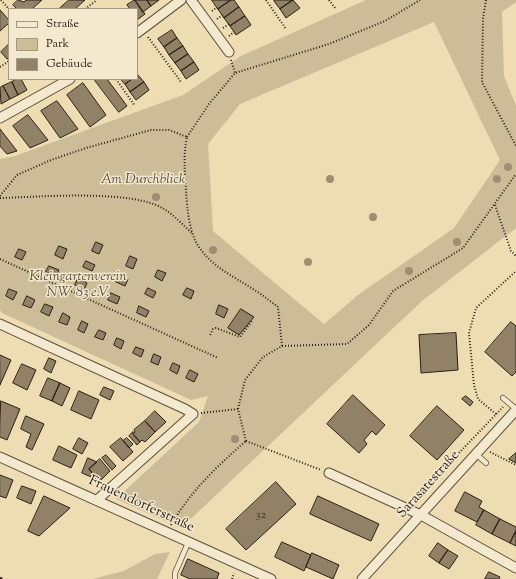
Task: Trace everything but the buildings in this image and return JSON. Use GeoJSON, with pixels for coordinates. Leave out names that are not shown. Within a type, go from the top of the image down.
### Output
{"type":"FeatureCollection","features":[{"type":"Feature","properties":{"kind":"street"},"geometry":{"type":"LineString","coordinates":[[140,31],[181,0]]}},
{"type":"Feature","properties":{"kind":"street"},"geometry":{"type":"LineString","coordinates":[[191,0],[229,52]]}},
{"type":"Feature","properties":{"kind":"street"},"geometry":{"type":"LineString","coordinates":[[0,118],[68,80]]}},
{"type":"Feature","properties":{"kind":"street"},"geometry":{"type":"LineString","coordinates":[[0,324],[193,414],[97,500]]}},
{"type":"Feature","properties":{"kind":"street","name":"Sarasatestraße"},"geometry":{"type":"LineString","coordinates":[[362,579],[516,410]]}},
{"type":"Feature","properties":{"kind":"street","name":"Frauendorferstraße"},"geometry":{"type":"LineString","coordinates":[[0,457],[97,500],[188,543],[271,579]]}},
{"type":"Feature","properties":{"kind":"street"},"geometry":{"type":"LineString","coordinates":[[329,473],[421,515],[516,568]]}},
{"type":"Feature","properties":{"kind":"lane"},"geometry":{"type":"LineString","coordinates":[[503,398],[516,410]]}},
{"type":"Feature","properties":{"kind":"lane"},"geometry":{"type":"LineString","coordinates":[[479,451],[486,463]]}},
{"type":"Feature","properties":{"kind":"lane"},"geometry":{"type":"LineString","coordinates":[[175,579],[175,573],[188,543]]}},
{"type":"Feature","properties":{"kind":"path"},"geometry":{"type":"LineString","coordinates":[[1,0],[8,8]]}},
{"type":"Feature","properties":{"kind":"path"},"geometry":{"type":"LineString","coordinates":[[86,8],[95,0]]}},
{"type":"Feature","properties":{"kind":"path"},"geometry":{"type":"LineString","coordinates":[[266,0],[286,29]]}},
{"type":"Feature","properties":{"kind":"path"},"geometry":{"type":"LineString","coordinates":[[329,0],[335,8]]}},
{"type":"Feature","properties":{"kind":"path"},"geometry":{"type":"LineString","coordinates":[[282,346],[278,307],[215,265],[197,245],[192,234],[187,197],[184,150],[187,136],[209,104],[235,73],[329,44],[385,21],[420,0]]}},
{"type":"Feature","properties":{"kind":"path"},"geometry":{"type":"LineString","coordinates":[[486,0],[483,19],[482,82],[516,146]]}},
{"type":"Feature","properties":{"kind":"path"},"geometry":{"type":"LineString","coordinates":[[140,31],[181,82]]}},
{"type":"Feature","properties":{"kind":"path"},"geometry":{"type":"LineString","coordinates":[[117,80],[135,106]]}},
{"type":"Feature","properties":{"kind":"path"},"geometry":{"type":"LineString","coordinates":[[0,197],[17,175],[51,160],[86,148],[151,130],[169,130],[187,136]]}},
{"type":"Feature","properties":{"kind":"path"},"geometry":{"type":"LineString","coordinates":[[246,441],[238,409],[245,380],[263,357],[282,346],[348,344],[369,325],[393,291],[463,248],[516,174]]}},
{"type":"Feature","properties":{"kind":"path"},"geometry":{"type":"LineString","coordinates":[[0,197],[48,196],[136,199],[164,208],[192,234]]}},
{"type":"Feature","properties":{"kind":"path"},"geometry":{"type":"LineString","coordinates":[[495,205],[511,252],[516,256]]}},
{"type":"Feature","properties":{"kind":"path"},"geometry":{"type":"LineString","coordinates":[[0,259],[218,358]]}},
{"type":"Feature","properties":{"kind":"path"},"geometry":{"type":"LineString","coordinates":[[496,414],[478,398],[474,385],[468,333],[476,308],[516,271]]}},
{"type":"Feature","properties":{"kind":"path"},"geometry":{"type":"LineString","coordinates":[[210,335],[213,329],[216,328],[240,337],[252,321]]}},
{"type":"Feature","properties":{"kind":"path"},"geometry":{"type":"LineString","coordinates":[[411,510],[436,477],[508,402]]}},
{"type":"Feature","properties":{"kind":"path"},"geometry":{"type":"LineString","coordinates":[[193,414],[238,409]]}},
{"type":"Feature","properties":{"kind":"path"},"geometry":{"type":"LineString","coordinates":[[246,441],[329,473]]}},
{"type":"Feature","properties":{"kind":"path"},"geometry":{"type":"LineString","coordinates":[[166,533],[183,504],[218,466],[246,441]]}},
{"type":"Feature","properties":{"kind":"path"},"geometry":{"type":"LineString","coordinates":[[479,451],[516,465]]}},
{"type":"Feature","properties":{"kind":"green space","name":"Am Durchblick"},"geometry":{"type":"Polygon","coordinates":[[[366,0],[516,0],[516,2],[502,12],[504,76],[516,106],[516,228],[422,301],[181,528],[116,499],[199,422],[208,396],[191,400],[2,313],[0,310],[0,159],[15,156],[183,95],[241,56],[366,0]],[[434,22],[240,104],[208,144],[213,231],[324,324],[358,295],[454,228],[500,160],[434,22]]]}},
{"type":"Feature","properties":{"kind":"green space"},"geometry":{"type":"Polygon","coordinates":[[[170,552],[157,579],[92,579],[124,571],[155,554],[170,552]]]}},
{"type":"Feature","properties":{"kind":"park label","name":"Kleingartenverein NW 83 e.V."},"geometry":{"type":"Point","coordinates":[78,286]}}]}
